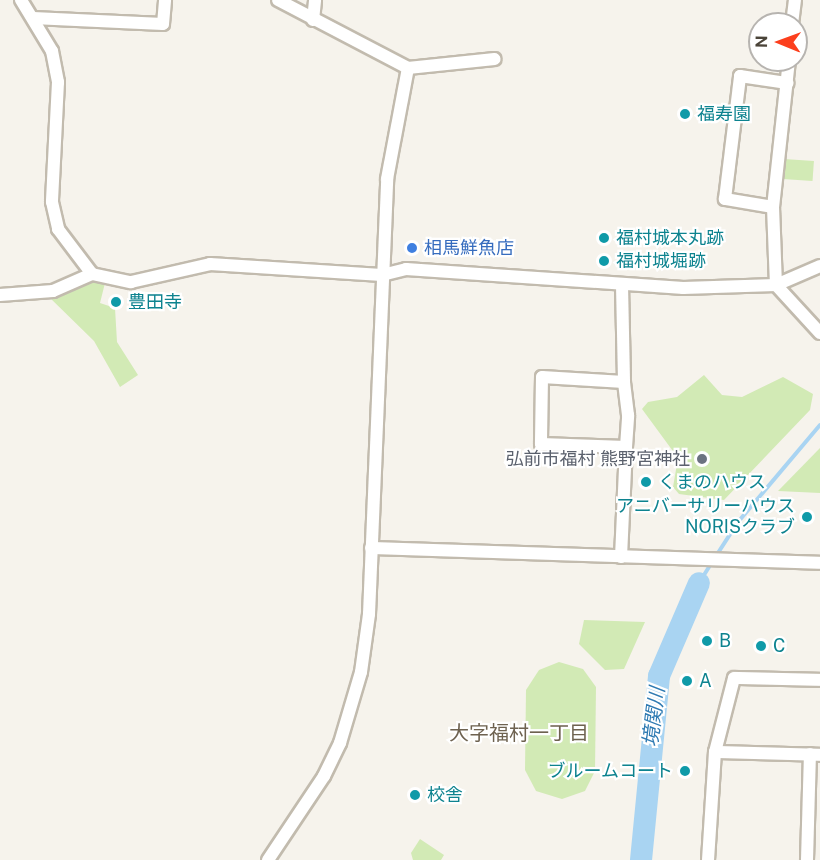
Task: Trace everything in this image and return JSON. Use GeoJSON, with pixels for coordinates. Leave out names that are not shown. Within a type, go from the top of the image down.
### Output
{"type":"FeatureCollection","features":[{"type":"Feature","properties":{"kind":"street"},"geometry":{"type":"LineString","coordinates":[[21,0],[52,51],[58,82],[52,202],[58,229],[92,274]]}},
{"type":"Feature","properties":{"kind":"street"},"geometry":{"type":"LineString","coordinates":[[33,18],[163,24],[165,0]]}},
{"type":"Feature","properties":{"kind":"street"},"geometry":{"type":"LineString","coordinates":[[278,0],[408,68],[495,59]]}},
{"type":"Feature","properties":{"kind":"street"},"geometry":{"type":"LineString","coordinates":[[313,20],[315,0]]}},
{"type":"Feature","properties":{"kind":"street"},"geometry":{"type":"LineString","coordinates":[[268,860],[340,743],[366,642],[387,179],[408,68]]}},
{"type":"Feature","properties":{"kind":"street"},"geometry":{"type":"LineString","coordinates":[[788,72],[773,207],[776,285],[820,333]]}},
{"type":"Feature","properties":{"kind":"street"},"geometry":{"type":"LineString","coordinates":[[773,207],[725,199],[740,76],[787,83]]}},
{"type":"Feature","properties":{"kind":"street"},"geometry":{"type":"LineString","coordinates":[[0,295],[53,291],[92,274],[131,282],[210,264],[382,275],[406,269],[622,285],[776,285],[820,266]]}},
{"type":"Feature","properties":{"kind":"street"},"geometry":{"type":"LineString","coordinates":[[621,556],[626,447],[622,285]]}},
{"type":"Feature","properties":{"kind":"street"},"geometry":{"type":"LineString","coordinates":[[624,382],[542,377],[541,444],[626,447]]}},
{"type":"Feature","properties":{"kind":"street"},"geometry":{"type":"LineString","coordinates":[[371,548],[820,563]]}},
{"type":"Feature","properties":{"kind":"street"},"geometry":{"type":"LineString","coordinates":[[708,860],[715,753],[734,678],[820,680]]}},
{"type":"Feature","properties":{"kind":"street"},"geometry":{"type":"LineString","coordinates":[[715,753],[815,755],[807,860]]}},
{"type":"Feature","properties":{"kind":"green space"},"geometry":{"type":"Polygon","coordinates":[[[784,159],[814,161],[813,181],[783,179],[784,159]]]}},
{"type":"Feature","properties":{"kind":"green space"},"geometry":{"type":"Polygon","coordinates":[[[93,278],[105,283],[100,303],[115,308],[117,342],[138,375],[120,387],[94,341],[47,295],[93,278]]]}},
{"type":"Feature","properties":{"kind":"green space"},"geometry":{"type":"Polygon","coordinates":[[[704,375],[722,395],[742,397],[783,377],[813,394],[810,410],[724,500],[679,494],[673,487],[678,458],[642,409],[648,402],[677,397],[704,375]]]}},
{"type":"Feature","properties":{"kind":"green space"},"geometry":{"type":"Polygon","coordinates":[[[820,448],[820,493],[778,491],[820,448]]]}},
{"type":"Feature","properties":{"kind":"green space"},"geometry":{"type":"Polygon","coordinates":[[[584,620],[645,622],[624,669],[605,670],[579,644],[584,620]]]}},
{"type":"Feature","properties":{"kind":"green space"},"geometry":{"type":"Polygon","coordinates":[[[559,662],[583,669],[596,687],[595,771],[585,791],[562,799],[536,791],[525,770],[526,690],[539,670],[559,662]]]}},
{"type":"Feature","properties":{"kind":"green space"},"geometry":{"type":"Polygon","coordinates":[[[420,839],[444,855],[441,860],[413,860],[411,853],[420,839]]]}},
{"type":"Feature","properties":{"kind":"waterway"},"geometry":{"type":"LineString","coordinates":[[716,556],[738,522],[820,425]]}},
{"type":"Feature","properties":{"kind":"waterway"},"geometry":{"type":"LineString","coordinates":[[699,583],[712,562]]}},
{"type":"Feature","properties":{"kind":"waterway","name":"境関川"},"geometry":{"type":"LineString","coordinates":[[641,860],[659,676],[699,583]]}},
{"type":"Feature","properties":{"kind":"place","name":"福寿園"},"geometry":{"type":"Point","coordinates":[685,114]}},
{"type":"Feature","properties":{"kind":"place","name":"福村城本丸跡"},"geometry":{"type":"Point","coordinates":[604,238]}},
{"type":"Feature","properties":{"kind":"place","name":"相馬鮮魚店"},"geometry":{"type":"Point","coordinates":[412,248]}},
{"type":"Feature","properties":{"kind":"place","name":"福村城堀跡"},"geometry":{"type":"Point","coordinates":[604,261]}},
{"type":"Feature","properties":{"kind":"place","name":"豊田寺"},"geometry":{"type":"Point","coordinates":[116,302]}},
{"type":"Feature","properties":{"kind":"place","name":"弘前市福村 熊野宮神社"},"geometry":{"type":"Point","coordinates":[702,459]}},
{"type":"Feature","properties":{"kind":"place","name":"くまのハウス"},"geometry":{"type":"Point","coordinates":[646,482]}},
{"type":"Feature","properties":{"kind":"place","name":"アニバーサリーハウス NORISクラブ"},"geometry":{"type":"Point","coordinates":[807,517]}},
{"type":"Feature","properties":{"kind":"place","name":"B"},"geometry":{"type":"Point","coordinates":[707,641]}},
{"type":"Feature","properties":{"kind":"place","name":"C"},"geometry":{"type":"Point","coordinates":[761,646]}},
{"type":"Feature","properties":{"kind":"place","name":"A"},"geometry":{"type":"Point","coordinates":[687,681]}},
{"type":"Feature","properties":{"kind":"place","name":"ブルームコート"},"geometry":{"type":"Point","coordinates":[685,771]}},
{"type":"Feature","properties":{"kind":"place","name":"校舎"},"geometry":{"type":"Point","coordinates":[415,795]}},
{"type":"Feature","properties":{"kind":"district","name":"大字福村一丁目"},"geometry":{"type":"Point","coordinates":[519,733]}}]}
